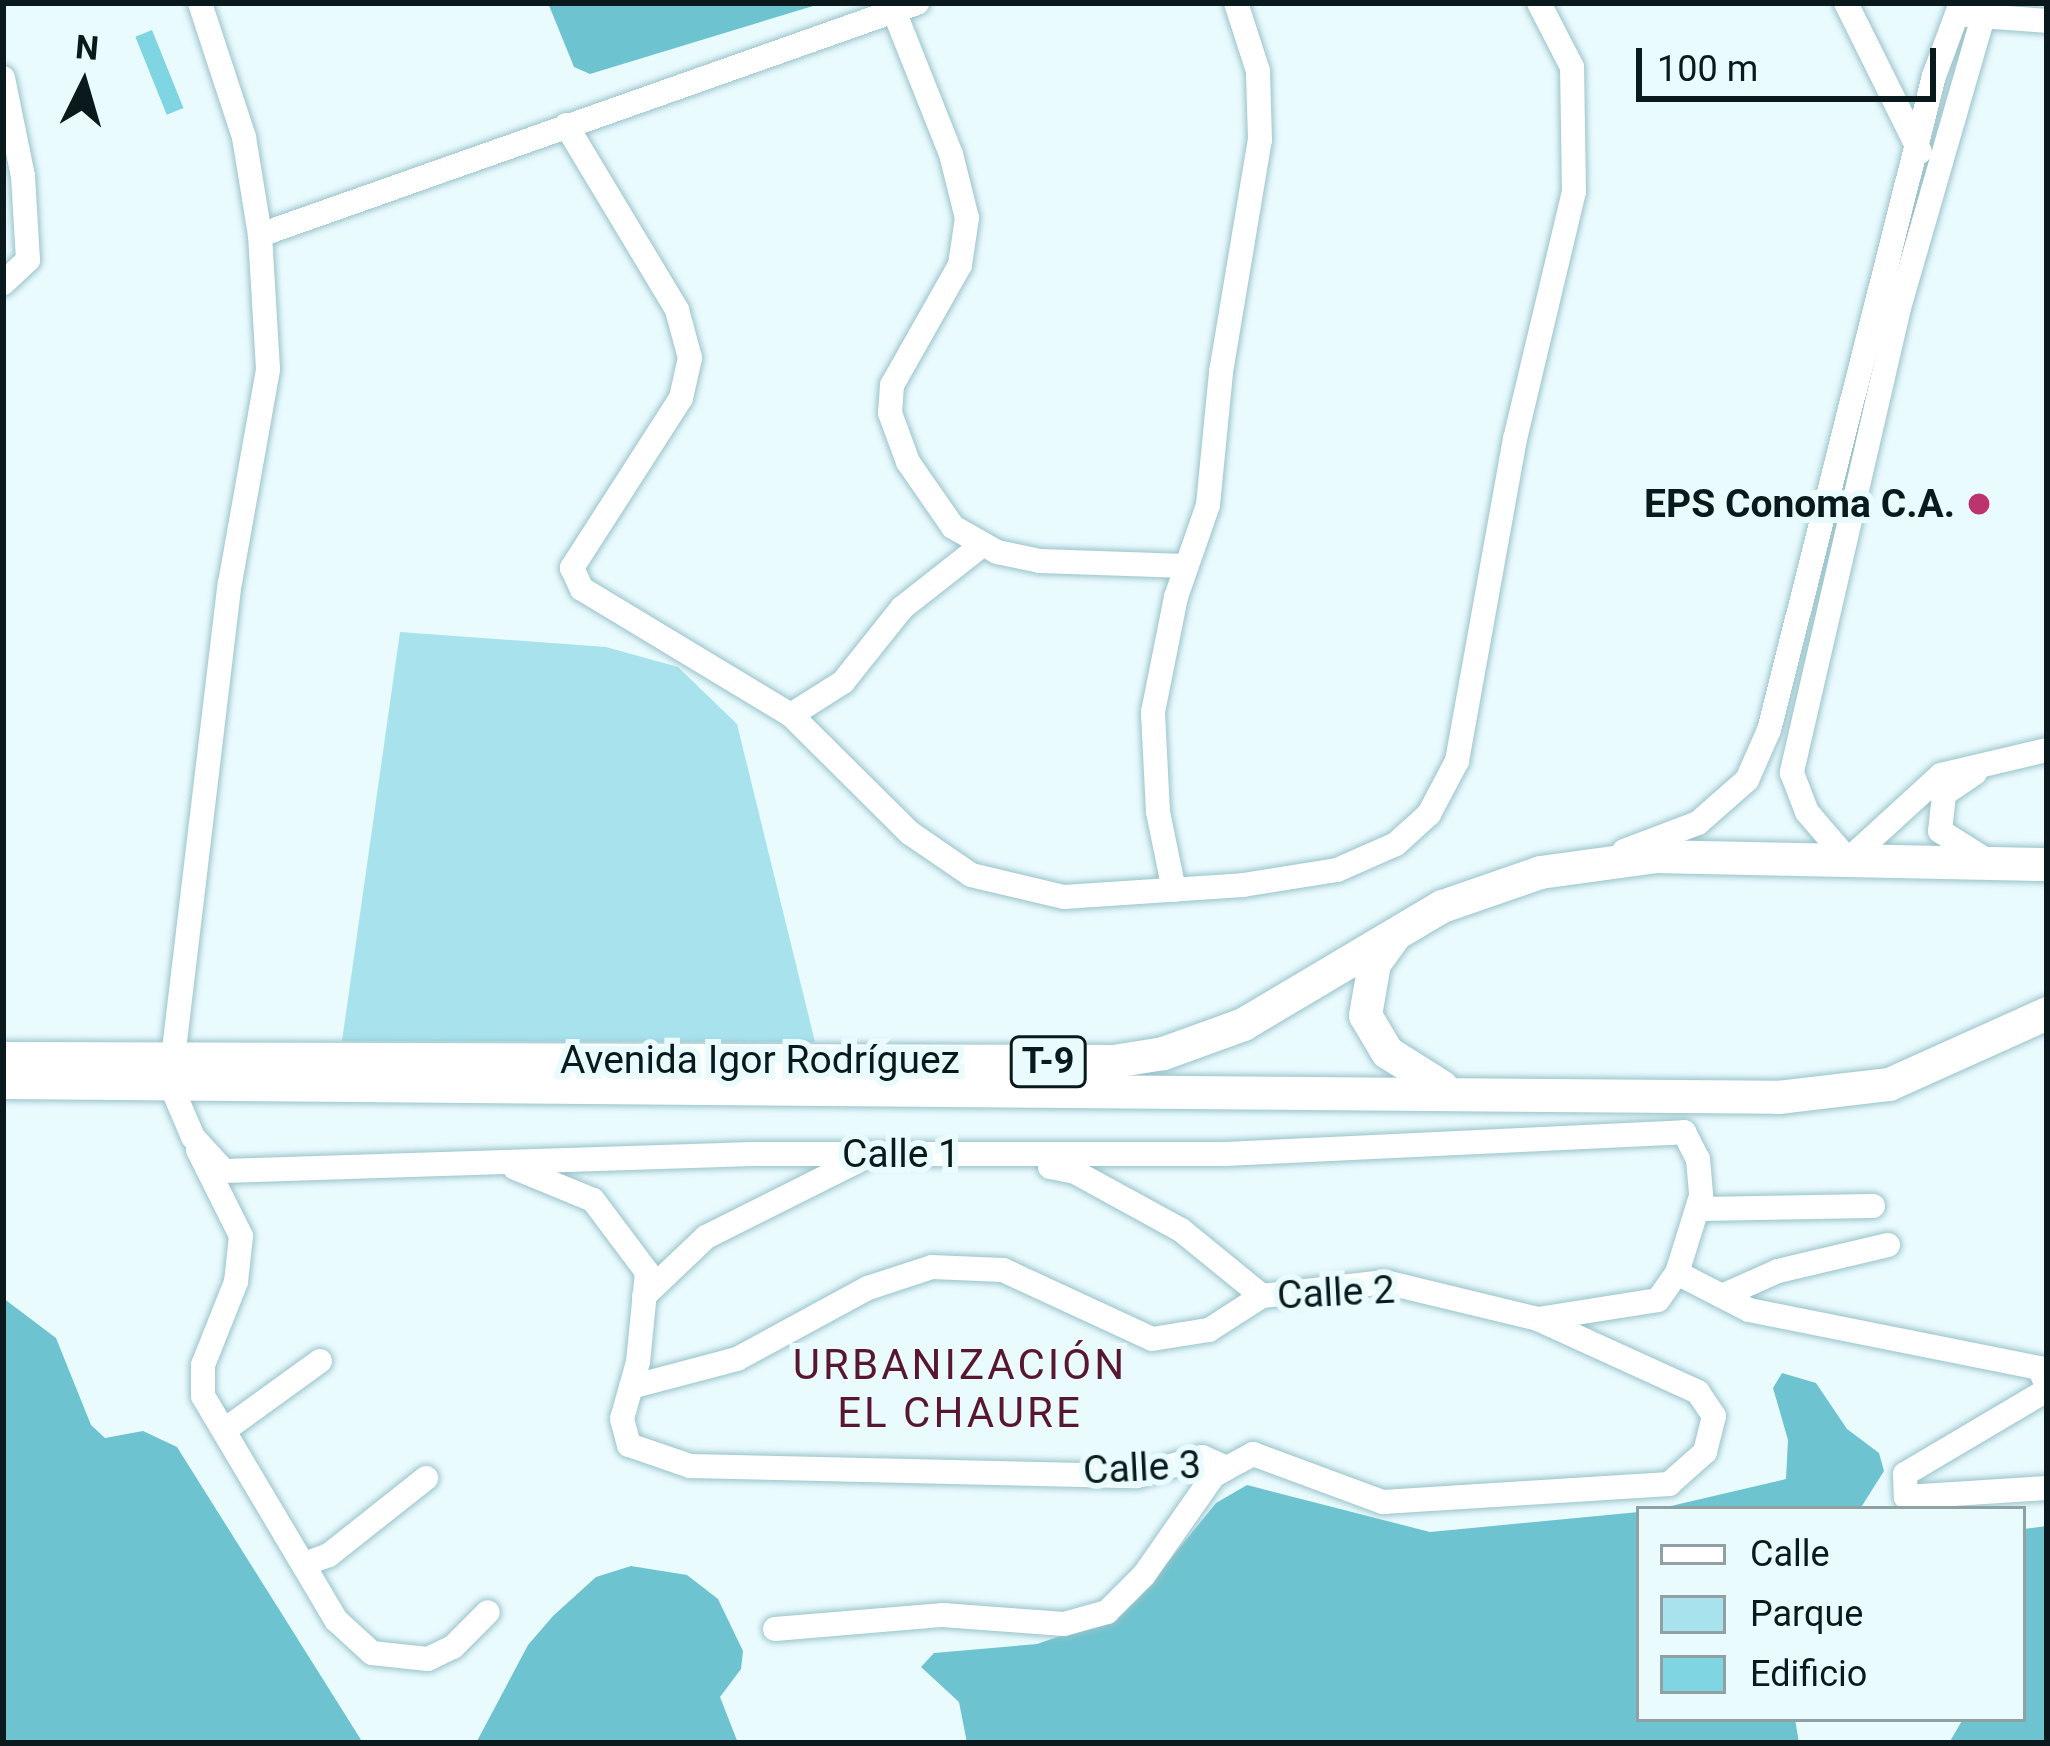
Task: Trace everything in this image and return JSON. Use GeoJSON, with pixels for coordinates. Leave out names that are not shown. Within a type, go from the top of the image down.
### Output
{"type":"FeatureCollection","features":[{"type":"Feature","properties":{"kind":"highway","name":"Avenida Igor Rodríguez"},"geometry":{"type":"LineString","coordinates":[[3,1082],[171,1069],[1112,1061],[1163,1053],[1243,1024],[1398,931],[1496,883],[1588,863],[1657,856],[2047,864]]}},
{"type":"Feature","properties":{"kind":"highway","name":"T-9"},"geometry":{"type":"LineString","coordinates":[[1990,863],[2047,891]]}},
{"type":"Feature","properties":{"kind":"highway"},"geometry":{"type":"LineString","coordinates":[[1398,931],[1374,963],[1365,1015],[1387,1052],[1447,1089]]}},
{"type":"Feature","properties":{"kind":"highway","name":"T-9"},"geometry":{"type":"LineString","coordinates":[[1953,1060],[2047,994]]}},
{"type":"Feature","properties":{"kind":"highway","name":"Avenida Igor Rodríguez"},"geometry":{"type":"LineString","coordinates":[[3,1058],[171,1069],[259,1081],[1157,1093],[1447,1089],[1826,1095],[1889,1084],[1953,1060],[2047,1012]]}},
{"type":"Feature","properties":{"kind":"street"},"geometry":{"type":"LineString","coordinates":[[171,1069],[226,607],[268,369],[260,235],[244,137],[200,3]]}},
{"type":"Feature","properties":{"kind":"street"},"geometry":{"type":"LineString","coordinates":[[1174,890],[1156,795],[1153,712],[1186,566],[1214,478],[1221,372],[1260,140],[1258,71],[1236,3]]}},
{"type":"Feature","properties":{"kind":"street"},"geometry":{"type":"LineString","coordinates":[[566,125],[677,310],[690,358],[681,398],[573,576],[589,594],[791,715],[910,833],[971,875],[1064,897],[1317,874],[1375,855],[1416,829],[1457,761],[1514,439],[1574,192],[1572,67],[1539,3]]}},
{"type":"Feature","properties":{"kind":"street"},"geometry":{"type":"LineString","coordinates":[[1846,3],[1926,155],[1796,728],[1792,773],[1807,812],[1848,860],[1940,775],[2002,755],[2047,751]]}},
{"type":"Feature","properties":{"kind":"street"},"geometry":{"type":"LineString","coordinates":[[260,235],[906,7],[967,218],[960,265],[900,361],[890,413],[928,496],[952,527],[982,545],[1040,561],[1186,566]]}},
{"type":"Feature","properties":{"kind":"street"},"geometry":{"type":"LineString","coordinates":[[1588,863],[1698,823],[1747,780],[1769,730],[1926,155],[1972,9],[2047,21]]}},
{"type":"Feature","properties":{"kind":"street"},"geometry":{"type":"LineString","coordinates":[[3,78],[23,176],[28,260],[3,283]]}},
{"type":"Feature","properties":{"kind":"street"},"geometry":{"type":"LineString","coordinates":[[791,715],[843,682],[902,608],[966,565],[982,545]]}},
{"type":"Feature","properties":{"kind":"street"},"geometry":{"type":"LineString","coordinates":[[1990,863],[1940,831],[1940,817],[1944,794],[2002,755]]}},
{"type":"Feature","properties":{"kind":"street","name":"Calle 1"},"geometry":{"type":"LineString","coordinates":[[171,1069],[190,1129],[224,1171],[875,1153],[1012,1160],[1547,1144],[1684,1132],[1698,1159],[1698,1209]]}},
{"type":"Feature","properties":{"kind":"street"},"geometry":{"type":"LineString","coordinates":[[259,1081],[216,1090],[190,1129],[241,1236],[236,1282],[201,1381],[305,1564],[359,1647],[428,1660],[488,1612]]}},
{"type":"Feature","properties":{"kind":"street"},"geometry":{"type":"LineString","coordinates":[[644,1296],[706,1237],[875,1153]]}},
{"type":"Feature","properties":{"kind":"street"},"geometry":{"type":"LineString","coordinates":[[1012,1160],[1093,1182],[1181,1230],[1262,1296]]}},
{"type":"Feature","properties":{"kind":"street"},"geometry":{"type":"LineString","coordinates":[[507,1165],[593,1199],[647,1272],[631,1387]]}},
{"type":"Feature","properties":{"kind":"street"},"geometry":{"type":"LineString","coordinates":[[1873,1206],[1698,1209],[1677,1273],[1748,1310],[2039,1367],[2047,1388],[1905,1474],[1906,1496],[2047,1488]]}},
{"type":"Feature","properties":{"kind":"street"},"geometry":{"type":"LineString","coordinates":[[1722,1296],[1778,1271],[1888,1245]]}},
{"type":"Feature","properties":{"kind":"street","name":"Calle 2"},"geometry":{"type":"LineString","coordinates":[[631,1387],[737,1359],[868,1288],[932,1267],[1003,1270],[1152,1339],[1209,1330],[1262,1296],[1385,1282],[1538,1319],[1658,1300],[1677,1273]]}},
{"type":"Feature","properties":{"kind":"street","name":"Calle 3"},"geometry":{"type":"LineString","coordinates":[[631,1387],[622,1419],[629,1445],[713,1467],[1137,1476],[1202,1457],[1227,1468],[1253,1454],[1383,1502],[1669,1484],[1705,1452],[1714,1416],[1698,1392],[1538,1319]]}},
{"type":"Feature","properties":{"kind":"street"},"geometry":{"type":"LineString","coordinates":[[226,1430],[320,1361]]}},
{"type":"Feature","properties":{"kind":"street"},"geometry":{"type":"LineString","coordinates":[[775,1629],[943,1615],[1064,1624],[1107,1612],[1144,1575],[1213,1476],[1227,1468]]}},
{"type":"Feature","properties":{"kind":"street"},"geometry":{"type":"LineString","coordinates":[[305,1564],[329,1555],[427,1478]]}},
{"type":"Feature","properties":{"kind":"green space"},"geometry":{"type":"Polygon","coordinates":[[[400,632],[606,647],[678,667],[737,724],[815,1042],[342,1041],[400,632]]]}},
{"type":"Feature","properties":{"kind":"shaded area"},"geometry":{"type":"Polygon","coordinates":[[[548,3],[823,3],[590,74],[574,67],[548,3]]]}},
{"type":"Feature","properties":{"kind":"shaded area"},"geometry":{"type":"Polygon","coordinates":[[[3,1298],[56,1338],[91,1425],[105,1438],[143,1431],[177,1447],[363,1743],[3,1743],[3,1298]]]}},
{"type":"Feature","properties":{"kind":"shaded area"},"geometry":{"type":"Polygon","coordinates":[[[1782,1373],[1816,1383],[1847,1429],[1879,1453],[1884,1471],[1862,1506],[1671,1506],[1786,1479],[1788,1440],[1773,1388],[1782,1373]]]}},
{"type":"Feature","properties":{"kind":"shaded area"},"geometry":{"type":"Polygon","coordinates":[[[1247,1485],[1430,1532],[1636,1512],[1636,1722],[1796,1722],[1799,1743],[967,1743],[959,1702],[921,1667],[934,1653],[1037,1644],[1110,1619],[1136,1601],[1216,1503],[1247,1485]]]}},
{"type":"Feature","properties":{"kind":"shaded area"},"geometry":{"type":"Polygon","coordinates":[[[2047,1526],[2047,1743],[1949,1743],[1961,1722],[2026,1722],[2026,1529],[2047,1526]]]}},
{"type":"Feature","properties":{"kind":"shaded area"},"geometry":{"type":"Polygon","coordinates":[[[631,1566],[687,1575],[718,1599],[743,1651],[741,1669],[720,1697],[738,1743],[476,1743],[528,1645],[553,1616],[596,1577],[631,1566]]]}},
{"type":"Feature","properties":{"kind":"building"},"geometry":{"type":"Polygon","coordinates":[[[152,30],[183,108],[167,115],[135,37],[152,30]]]}},
{"type":"Feature","properties":{"kind":"place","name":"EPS Conoma C.A."},"geometry":{"type":"Point","coordinates":[1979,504]}},
{"type":"Feature","properties":{"kind":"district","name":"URBANIZACIÓN EL CHAURE"},"geometry":{"type":"Point","coordinates":[960,1389]}}]}
